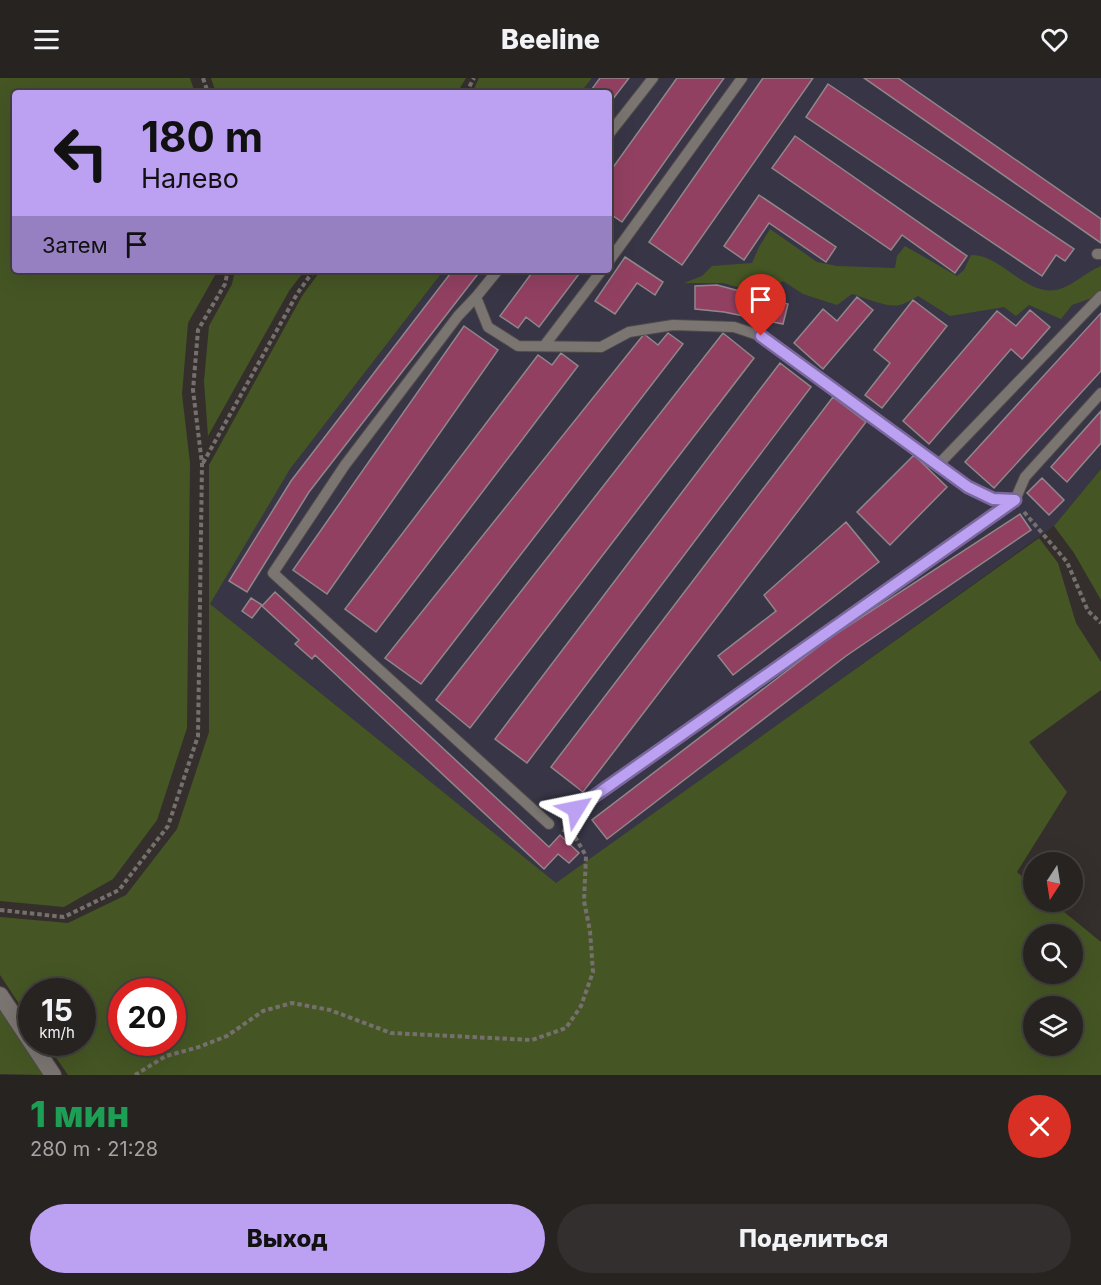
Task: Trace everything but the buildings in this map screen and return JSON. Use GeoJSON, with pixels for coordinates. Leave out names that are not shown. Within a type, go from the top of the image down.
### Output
{"type":"FeatureCollection","features":[{"type":"Feature","properties":{"kind":"street"},"geometry":{"type":"LineString","coordinates":[[0,995],[53,1075]]}},
{"type":"Feature","properties":{"kind":"lane"},"geometry":{"type":"LineString","coordinates":[[612,130],[653,78]]}},
{"type":"Feature","properties":{"kind":"lane"},"geometry":{"type":"LineString","coordinates":[[612,257],[742,78]]}},
{"type":"Feature","properties":{"kind":"lane"},"geometry":{"type":"LineString","coordinates":[[496,273],[458,316],[345,465],[273,573],[549,824]]}},
{"type":"Feature","properties":{"kind":"lane"},"geometry":{"type":"LineString","coordinates":[[544,346],[600,273]]}},
{"type":"Feature","properties":{"kind":"lane"},"geometry":{"type":"LineString","coordinates":[[938,465],[1101,296]]}},
{"type":"Feature","properties":{"kind":"lane"},"geometry":{"type":"LineString","coordinates":[[476,297],[488,327],[518,346],[601,347],[629,332],[673,325],[734,327],[761,336],[968,487],[993,499],[1015,500]]}},
{"type":"Feature","properties":{"kind":"lane"},"geometry":{"type":"LineString","coordinates":[[576,809],[1015,500],[1025,477],[1101,393]]}},
{"type":"Feature","properties":{"kind":"path"},"geometry":{"type":"LineString","coordinates":[[0,910],[64,917],[119,890],[168,826],[198,736],[202,464],[193,390],[198,330],[225,284],[227,273]]}},
{"type":"Feature","properties":{"kind":"path"},"geometry":{"type":"LineString","coordinates":[[202,464],[297,294],[312,273]]}},
{"type":"Feature","properties":{"kind":"path"},"geometry":{"type":"LineString","coordinates":[[1015,500],[1067,562],[1088,611],[1101,623]]}},
{"type":"Feature","properties":{"kind":"path"},"geometry":{"type":"LineString","coordinates":[[135,1075],[166,1056],[200,1047],[227,1036],[263,1011],[292,1003],[330,1010],[391,1033],[532,1040],[566,1028],[580,1006],[593,972],[590,932],[584,900],[586,856],[574,835],[549,824]]}},
{"type":"Feature","properties":{"kind":"shaded area"},"geometry":{"type":"Polygon","coordinates":[[[592,78],[1101,78],[1101,469],[1054,526],[556,884],[209,604],[290,469],[442,273],[612,273],[612,90],[582,90],[592,78]]]}},
{"type":"Feature","properties":{"kind":"green space"},"geometry":{"type":"Polygon","coordinates":[[[0,78],[190,78],[194,90],[12,90],[12,273],[216,273],[188,323],[182,394],[190,463],[187,728],[157,820],[113,879],[64,907],[0,901],[0,78]]]}},
{"type":"Feature","properties":{"kind":"green space"},"geometry":{"type":"Polygon","coordinates":[[[211,78],[466,78],[459,90],[215,90],[211,78]]]}},
{"type":"Feature","properties":{"kind":"green space"},"geometry":{"type":"Polygon","coordinates":[[[479,78],[592,78],[582,90],[473,90],[479,78]]]}},
{"type":"Feature","properties":{"kind":"green space"},"geometry":{"type":"Polygon","coordinates":[[[770,229],[817,262],[837,266],[895,268],[897,256],[905,246],[957,276],[964,270],[971,255],[993,261],[1037,288],[1048,290],[1065,287],[1101,266],[1101,291],[1100,295],[1072,305],[1061,319],[1029,305],[1016,316],[1004,307],[950,316],[918,296],[895,306],[852,294],[837,305],[803,294],[783,281],[763,294],[723,283],[684,283],[702,276],[712,266],[752,263],[770,229]]]}},
{"type":"Feature","properties":{"kind":"green space"},"geometry":{"type":"Polygon","coordinates":[[[234,273],[303,273],[289,291],[208,436],[204,381],[209,326],[232,284],[234,273]]]}},
{"type":"Feature","properties":{"kind":"green space"},"geometry":{"type":"Polygon","coordinates":[[[319,273],[442,273],[290,469],[210,604],[556,883],[1039,538],[1058,563],[1076,623],[1101,662],[1101,690],[1029,742],[1067,792],[1030,852],[1023,852],[1023,862],[1017,872],[1023,877],[1023,912],[1064,912],[1079,924],[1023,924],[1023,984],[1083,984],[1083,927],[1101,942],[1101,1075],[68,1075],[55,1056],[96,1056],[96,978],[18,978],[18,1002],[0,975],[0,917],[68,923],[126,895],[177,829],[209,732],[209,465],[302,296],[319,273]]]}},
{"type":"Feature","properties":{"kind":"green space"},"geometry":{"type":"Polygon","coordinates":[[[1101,469],[1101,600],[1074,553],[1054,526],[1101,469]]]}},
{"type":"Feature","properties":{"kind":"green space"},"geometry":{"type":"Polygon","coordinates":[[[0,1010],[18,1037],[18,1056],[31,1056],[44,1075],[0,1074],[0,1010]]]}},
{"type":"Feature","properties":{"kind":"route"},"geometry":{"type":"LineString","coordinates":[[576,809],[1015,500],[993,499],[968,487],[761,336]]}}]}
